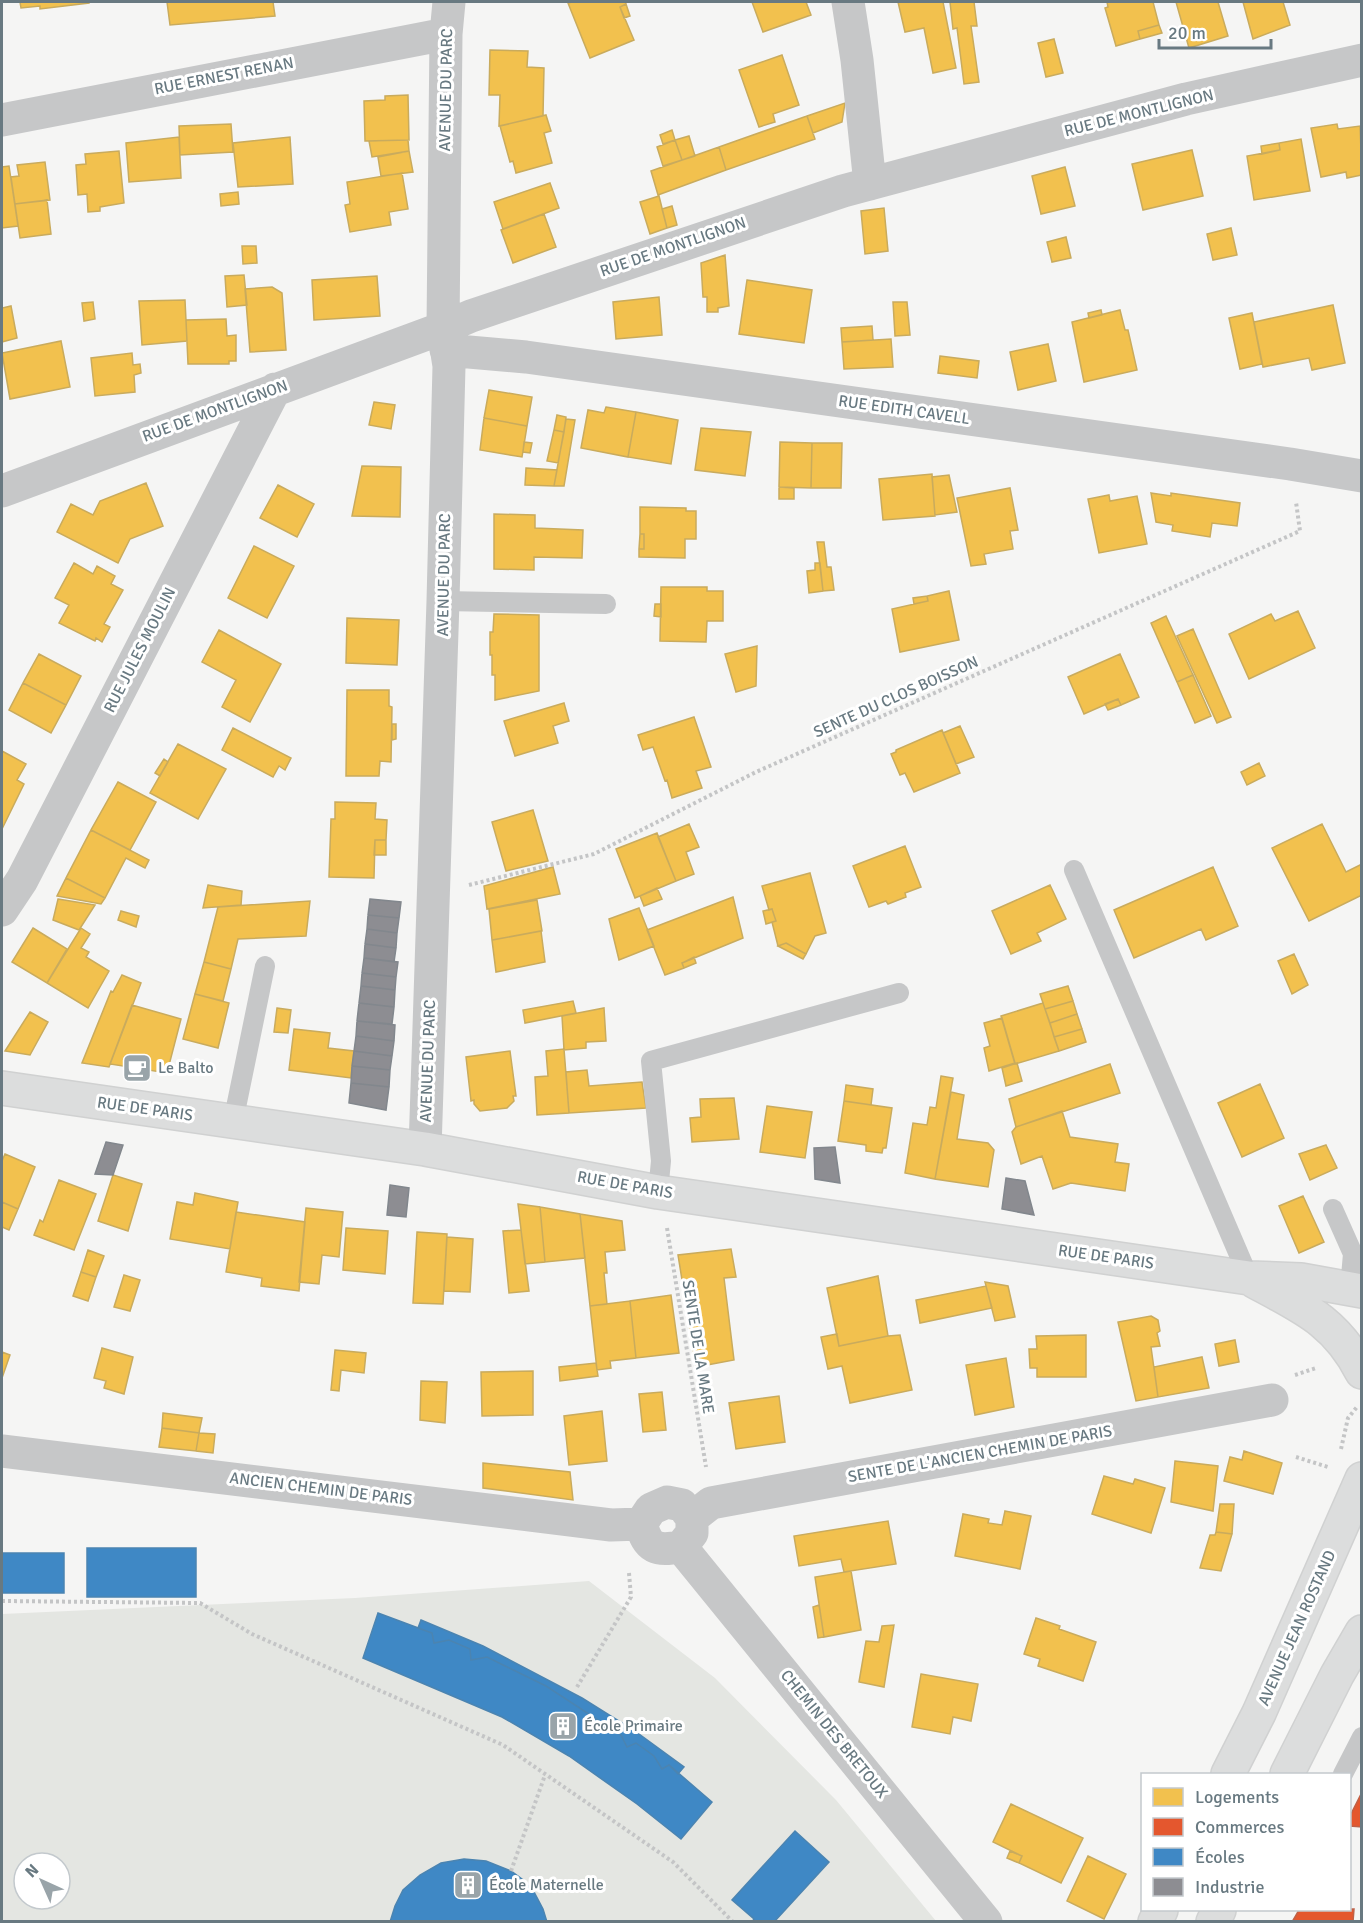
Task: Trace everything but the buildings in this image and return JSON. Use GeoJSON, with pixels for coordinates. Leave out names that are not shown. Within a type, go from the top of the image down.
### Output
{"type":"FeatureCollection","features":[{"type":"Feature","properties":{"kind":"street","name":"AVENUE DU PARC"},"geometry":{"type":"LineString","coordinates":[[425,1149],[449,366],[445,339],[446,34],[449,2]]}},
{"type":"Feature","properties":{"kind":"street"},"geometry":{"type":"LineString","coordinates":[[848,2],[857,60],[870,183]]}},
{"type":"Feature","properties":{"kind":"street","name":"RUE ERNEST RENAN"},"geometry":{"type":"LineString","coordinates":[[2,120],[446,34]]}},
{"type":"Feature","properties":{"kind":"street","name":"RUE DE MONTLIGNON"},"geometry":{"type":"LineString","coordinates":[[2,491],[275,388],[445,339],[471,316],[801,204],[870,183],[1186,99],[1362,60]]}},
{"type":"Feature","properties":{"kind":"street","name":"RUE EDITH CAVELL"},"geometry":{"type":"LineString","coordinates":[[445,339],[526,357],[1362,476]]}},
{"type":"Feature","properties":{"kind":"street","name":"RUE JULES MOULIN"},"geometry":{"type":"LineString","coordinates":[[2,910],[21,880],[275,388]]}},
{"type":"Feature","properties":{"kind":"street","name":"RUE DE PARIS"},"geometry":{"type":"LineString","coordinates":[[2,1088],[425,1149],[665,1193],[1249,1278],[1301,1280],[1356,1290]]}},
{"type":"Feature","properties":{"kind":"street","name":"RUE DE PARIS"},"geometry":{"type":"LineString","coordinates":[[1249,1278],[1319,1318],[1338,1335],[1362,1372]]}},
{"type":"Feature","properties":{"kind":"street","name":"SENTE DE L'ANCIEN CHEMIN DE PARIS"},"geometry":{"type":"LineString","coordinates":[[695,1523],[1272,1400]]}},
{"type":"Feature","properties":{"kind":"street","name":"ANCIEN CHEMIN DE PARIS"},"geometry":{"type":"LineString","coordinates":[[2,1450],[599,1523],[634,1524]]}},
{"type":"Feature","properties":{"kind":"street","name":"AVENUE JEAN ROSTAND"},"geometry":{"type":"LineString","coordinates":[[1229,1773],[1259,1713],[1348,1474]]}},
{"type":"Feature","properties":{"kind":"street","name":"CHEMIN DES BRETOUX"},"geometry":{"type":"LineString","coordinates":[[634,1524],[651,1509],[667,1502],[682,1505],[986,1922]]}},
{"type":"Feature","properties":{"kind":"street"},"geometry":{"type":"LineString","coordinates":[[1288,1773],[1337,1675],[1362,1632]]}},
{"type":"Feature","properties":{"kind":"lane"},"geometry":{"type":"LineString","coordinates":[[443,601],[606,604]]}},
{"type":"Feature","properties":{"kind":"lane"},"geometry":{"type":"LineString","coordinates":[[1074,870],[1249,1278]]}},
{"type":"Feature","properties":{"kind":"lane"},"geometry":{"type":"LineString","coordinates":[[233,1122],[265,966]]}},
{"type":"Feature","properties":{"kind":"lane"},"geometry":{"type":"LineString","coordinates":[[665,1193],[651,1061],[899,993]]}},
{"type":"Feature","properties":{"kind":"lane"},"geometry":{"type":"LineString","coordinates":[[1333,1209],[1353,1254],[1356,1290]]}},
{"type":"Feature","properties":{"kind":"lane"},"geometry":{"type":"LineString","coordinates":[[1344,1773],[1362,1737]]}},
{"type":"Feature","properties":{"kind":"path","name":"SENTE DU CLOS BOISSON"},"geometry":{"type":"LineString","coordinates":[[434,894],[594,854],[756,772],[1300,531],[1290,464]]}},
{"type":"Feature","properties":{"kind":"path","name":"SENTE DE LA MARE"},"geometry":{"type":"LineString","coordinates":[[665,1193],[695,1523]]}},
{"type":"Feature","properties":{"kind":"path"},"geometry":{"type":"LineString","coordinates":[[1296,1457],[1348,1474]]}},
{"type":"Feature","properties":{"kind":"path"},"geometry":{"type":"LineString","coordinates":[[577,1687],[631,1597],[634,1524]]}},
{"type":"Feature","properties":{"kind":"path"},"geometry":{"type":"LineString","coordinates":[[2,1601],[200,1603],[252,1634],[503,1745],[673,1862],[733,1922]]}},
{"type":"Feature","properties":{"kind":"path"},"geometry":{"type":"LineString","coordinates":[[511,1871],[545,1775]]}},
{"type":"Feature","properties":{"kind":"shaded area"},"geometry":{"type":"Polygon","coordinates":[[[589,1581],[715,1678],[836,1800],[936,1921],[2,1921],[2,1614],[355,1598],[589,1581]]]}},
{"type":"Feature","properties":{"kind":"place","name":"Le Balto"},"geometry":{"type":"Point","coordinates":[137,1068]}},
{"type":"Feature","properties":{"kind":"place","name":"École Primaire"},"geometry":{"type":"Point","coordinates":[563,1726]}},
{"type":"Feature","properties":{"kind":"place","name":"École Maternelle"},"geometry":{"type":"Point","coordinates":[468,1885]}}]}
